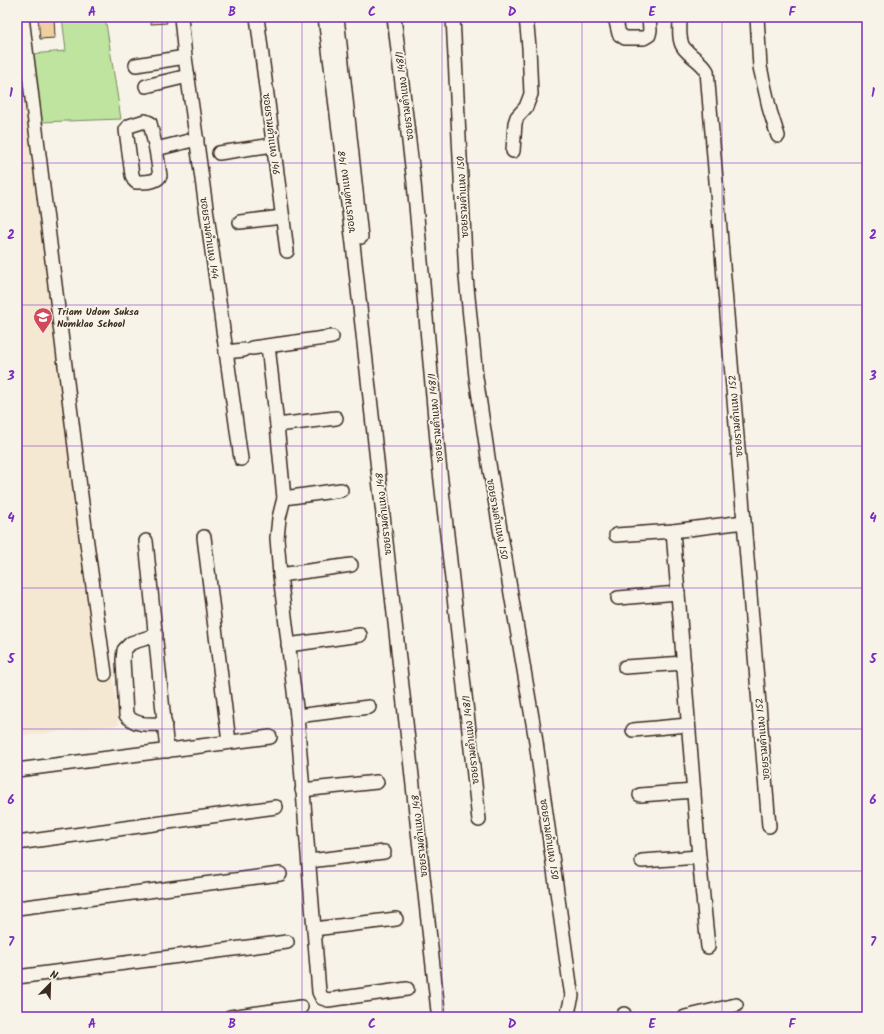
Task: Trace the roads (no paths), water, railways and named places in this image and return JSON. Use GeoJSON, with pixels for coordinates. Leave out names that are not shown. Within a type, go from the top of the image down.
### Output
{"type":"FeatureCollection","features":[{"type":"Feature","properties":{"kind":"street"},"geometry":{"type":"LineString","coordinates":[[22,17],[85,528],[105,674]]}},
{"type":"Feature","properties":{"kind":"street","name":"ซอยรามคำแหง 144"},"geometry":{"type":"LineString","coordinates":[[181,17],[196,139],[241,459]]}},
{"type":"Feature","properties":{"kind":"street","name":"ซอยรามคำแหง 146"},"geometry":{"type":"LineString","coordinates":[[256,17],[287,251]]}},
{"type":"Feature","properties":{"kind":"street","name":"ซอยรามคำแหง 148"},"geometry":{"type":"LineString","coordinates":[[325,17],[353,244],[438,1011]]}},
{"type":"Feature","properties":{"kind":"street"},"geometry":{"type":"LineString","coordinates":[[337,17],[361,237]]}},
{"type":"Feature","properties":{"kind":"street","name":"ซอยรามคำแหง 148/1"},"geometry":{"type":"LineString","coordinates":[[394,17],[414,183],[439,463],[479,820]]}},
{"type":"Feature","properties":{"kind":"street","name":"ซอยรามคำแหง 150"},"geometry":{"type":"LineString","coordinates":[[453,17],[466,277],[476,377],[489,464],[535,735],[572,996],[567,1017]]}},
{"type":"Feature","properties":{"kind":"street"},"geometry":{"type":"LineString","coordinates":[[513,151],[515,123],[517,117],[526,107],[531,94],[526,17]]}},
{"type":"Feature","properties":{"kind":"street"},"geometry":{"type":"LineString","coordinates":[[615,17],[619,34],[625,38],[644,38],[649,35],[649,17]]}},
{"type":"Feature","properties":{"kind":"street","name":"ซอยรามคำแหง 152"},"geometry":{"type":"LineString","coordinates":[[680,17],[680,38],[683,48],[700,62],[707,71],[769,826]]}},
{"type":"Feature","properties":{"kind":"street"},"geometry":{"type":"LineString","coordinates":[[757,17],[760,67],[770,111],[778,136]]}},
{"type":"Feature","properties":{"kind":"street"},"geometry":{"type":"LineString","coordinates":[[136,65],[185,57]]}},
{"type":"Feature","properties":{"kind":"street"},"geometry":{"type":"LineString","coordinates":[[146,86],[188,76]]}},
{"type":"Feature","properties":{"kind":"street"},"geometry":{"type":"LineString","coordinates":[[156,149],[196,139]]}},
{"type":"Feature","properties":{"kind":"street"},"geometry":{"type":"LineString","coordinates":[[219,153],[273,145]]}},
{"type":"Feature","properties":{"kind":"street"},"geometry":{"type":"LineString","coordinates":[[240,222],[282,217]]}},
{"type":"Feature","properties":{"kind":"street"},"geometry":{"type":"LineString","coordinates":[[226,352],[332,337]]}},
{"type":"Feature","properties":{"kind":"street"},"geometry":{"type":"LineString","coordinates":[[268,346],[284,498],[279,518],[277,538],[297,716],[319,992],[322,998],[328,1000],[407,989]]}},
{"type":"Feature","properties":{"kind":"street"},"geometry":{"type":"LineString","coordinates":[[277,425],[336,418]]}},
{"type":"Feature","properties":{"kind":"street"},"geometry":{"type":"LineString","coordinates":[[284,498],[341,490]]}},
{"type":"Feature","properties":{"kind":"street"},"geometry":{"type":"LineString","coordinates":[[616,535],[673,531],[744,522]]}},
{"type":"Feature","properties":{"kind":"street"},"geometry":{"type":"LineString","coordinates":[[673,531],[699,857],[708,947]]}},
{"type":"Feature","properties":{"kind":"street"},"geometry":{"type":"LineString","coordinates":[[204,537],[229,742]]}},
{"type":"Feature","properties":{"kind":"street"},"geometry":{"type":"LineString","coordinates":[[146,541],[167,750]]}},
{"type":"Feature","properties":{"kind":"street"},"geometry":{"type":"LineString","coordinates":[[280,575],[351,565]]}},
{"type":"Feature","properties":{"kind":"street"},"geometry":{"type":"LineString","coordinates":[[618,598],[678,592]]}},
{"type":"Feature","properties":{"kind":"street"},"geometry":{"type":"LineString","coordinates":[[156,635],[131,643],[124,650],[123,660],[126,715],[132,721],[141,724],[165,724]]}},
{"type":"Feature","properties":{"kind":"street"},"geometry":{"type":"LineString","coordinates":[[288,645],[360,635]]}},
{"type":"Feature","properties":{"kind":"street"},"geometry":{"type":"LineString","coordinates":[[625,667],[684,663]]}},
{"type":"Feature","properties":{"kind":"street"},"geometry":{"type":"LineString","coordinates":[[297,716],[369,707]]}},
{"type":"Feature","properties":{"kind":"street"},"geometry":{"type":"LineString","coordinates":[[633,730],[688,724]]}},
{"type":"Feature","properties":{"kind":"street"},"geometry":{"type":"LineString","coordinates":[[17,770],[270,737]]}},
{"type":"Feature","properties":{"kind":"street"},"geometry":{"type":"LineString","coordinates":[[302,790],[377,782]]}},
{"type":"Feature","properties":{"kind":"street"},"geometry":{"type":"LineString","coordinates":[[640,795],[694,790]]}},
{"type":"Feature","properties":{"kind":"street"},"geometry":{"type":"LineString","coordinates":[[17,843],[276,807]]}},
{"type":"Feature","properties":{"kind":"street"},"geometry":{"type":"LineString","coordinates":[[309,861],[384,852]]}},
{"type":"Feature","properties":{"kind":"street"},"geometry":{"type":"LineString","coordinates":[[642,861],[699,857]]}},
{"type":"Feature","properties":{"kind":"street"},"geometry":{"type":"LineString","coordinates":[[17,908],[280,874]]}},
{"type":"Feature","properties":{"kind":"street"},"geometry":{"type":"LineString","coordinates":[[314,929],[396,919]]}},
{"type":"Feature","properties":{"kind":"street"},"geometry":{"type":"LineString","coordinates":[[17,977],[287,942]]}},
{"type":"Feature","properties":{"kind":"street"},"geometry":{"type":"LineString","coordinates":[[685,1017],[736,1005]]}},
{"type":"Feature","properties":{"kind":"street"},"geometry":{"type":"LineString","coordinates":[[230,1017],[301,1007]]}},
{"type":"Feature","properties":{"kind":"place","name":"Triam Udom Suksa Nomklao School"},"geometry":{"type":"Point","coordinates":[43,334]}}]}
